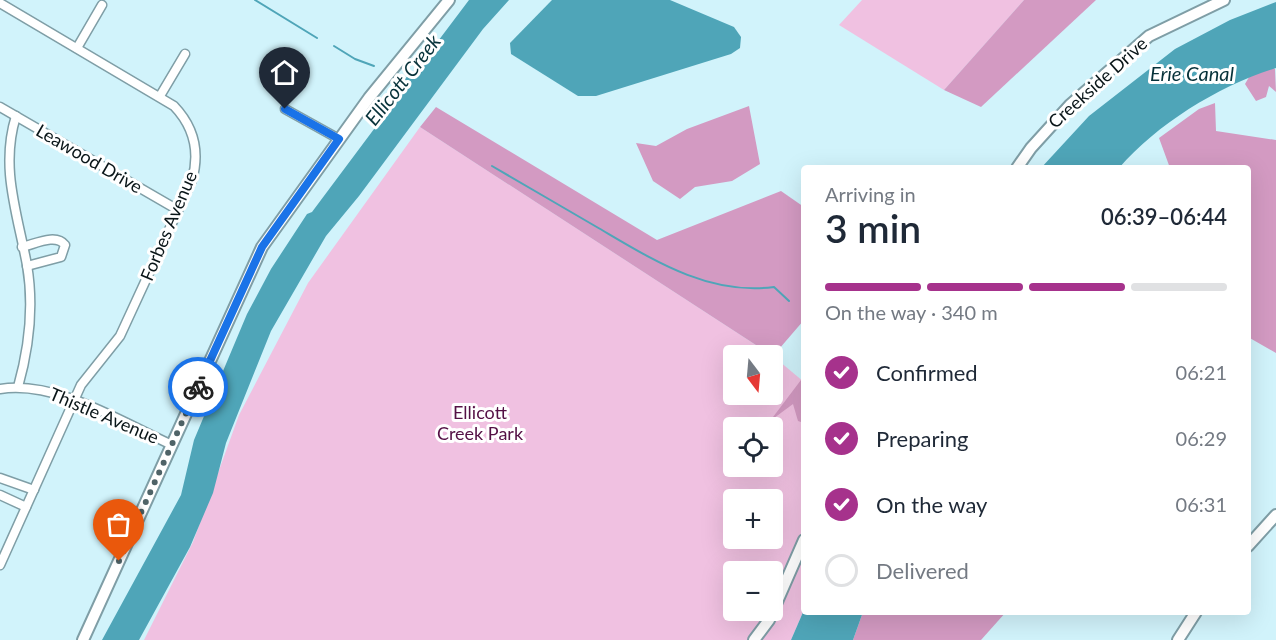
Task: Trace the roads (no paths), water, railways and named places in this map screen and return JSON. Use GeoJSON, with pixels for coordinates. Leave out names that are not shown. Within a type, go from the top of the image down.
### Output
{"type":"FeatureCollection","features":[{"type":"Feature","properties":{"kind":"street"},"geometry":{"type":"LineString","coordinates":[[83,640],[262,247],[376,89],[449,0]]}},
{"type":"Feature","properties":{"kind":"street","name":"Creekside Drive"},"geometry":{"type":"LineString","coordinates":[[1019,165],[1031,148],[1070,105],[1149,36],[1224,0]]}},
{"type":"Feature","properties":{"kind":"street","name":"Forbes Avenue"},"geometry":{"type":"LineString","coordinates":[[0,3],[160,96],[181,114],[194,142],[195,171],[120,336],[88,374],[74,400],[0,565]]}},
{"type":"Feature","properties":{"kind":"street"},"geometry":{"type":"LineString","coordinates":[[77,48],[102,4]]}},
{"type":"Feature","properties":{"kind":"street"},"geometry":{"type":"LineString","coordinates":[[160,96],[185,54]]}},
{"type":"Feature","properties":{"kind":"street","name":"Leawood Drive"},"geometry":{"type":"LineString","coordinates":[[0,107],[178,210]]}},
{"type":"Feature","properties":{"kind":"street"},"geometry":{"type":"LineString","coordinates":[[285,109],[339,139]]}},
{"type":"Feature","properties":{"kind":"street"},"geometry":{"type":"LineString","coordinates":[[16,116],[4,138],[1,163],[27,266],[30,322],[26,355],[18,387]]}},
{"type":"Feature","properties":{"kind":"street"},"geometry":{"type":"LineString","coordinates":[[22,247],[54,239],[65,245],[61,257],[27,266]]}},
{"type":"Feature","properties":{"kind":"street","name":"Thistle Avenue"},"geometry":{"type":"LineString","coordinates":[[0,389],[18,387],[46,390],[74,400],[171,445]]}},
{"type":"Feature","properties":{"kind":"street"},"geometry":{"type":"LineString","coordinates":[[0,478],[34,490]]}},
{"type":"Feature","properties":{"kind":"street"},"geometry":{"type":"LineString","coordinates":[[0,495],[26,507]]}},
{"type":"Feature","properties":{"kind":"street"},"geometry":{"type":"LineString","coordinates":[[1251,543],[1276,515]]}},
{"type":"Feature","properties":{"kind":"street"},"geometry":{"type":"LineString","coordinates":[[754,640],[769,620],[801,547]]}},
{"type":"Feature","properties":{"kind":"street"},"geometry":{"type":"LineString","coordinates":[[1178,640],[1194,615]]}},
{"type":"Feature","properties":{"kind":"water","name":"Ellicott Creek"},"geometry":{"type":"Polygon","coordinates":[[[469,0],[509,0],[483,29],[359,196],[326,236],[271,331],[226,443],[213,493],[190,547],[139,640],[102,640],[181,495],[194,440],[247,314],[271,269],[307,214],[312,212],[380,121],[393,101],[398,85],[420,65],[469,0]]]}},
{"type":"Feature","properties":{"kind":"water"},"geometry":{"type":"Polygon","coordinates":[[[552,0],[670,0],[734,27],[741,37],[740,48],[731,54],[596,96],[578,96],[511,54],[510,43],[552,0]]]}},
{"type":"Feature","properties":{"kind":"water","name":"Erie Canal"},"geometry":{"type":"Polygon","coordinates":[[[1276,2],[1276,68],[1233,85],[1191,108],[1152,136],[1122,165],[1044,165],[1089,116],[1175,49],[1230,20],[1276,2]]]}},
{"type":"Feature","properties":{"kind":"water"},"geometry":{"type":"Polygon","coordinates":[[[802,615],[862,615],[853,640],[791,640],[802,615]]]}},
{"type":"Feature","properties":{"kind":"waterway"},"geometry":{"type":"LineString","coordinates":[[255,0],[317,38]]}},
{"type":"Feature","properties":{"kind":"waterway"},"geometry":{"type":"LineString","coordinates":[[334,46],[355,59],[374,66]]}},
{"type":"Feature","properties":{"kind":"waterway"},"geometry":{"type":"LineString","coordinates":[[492,166],[658,262],[702,280],[726,286],[774,287],[789,301]]}},
{"type":"Feature","properties":{"kind":"park label","name":"Ellicott Creek Park"},"geometry":{"type":"Point","coordinates":[480,423]}}]}
